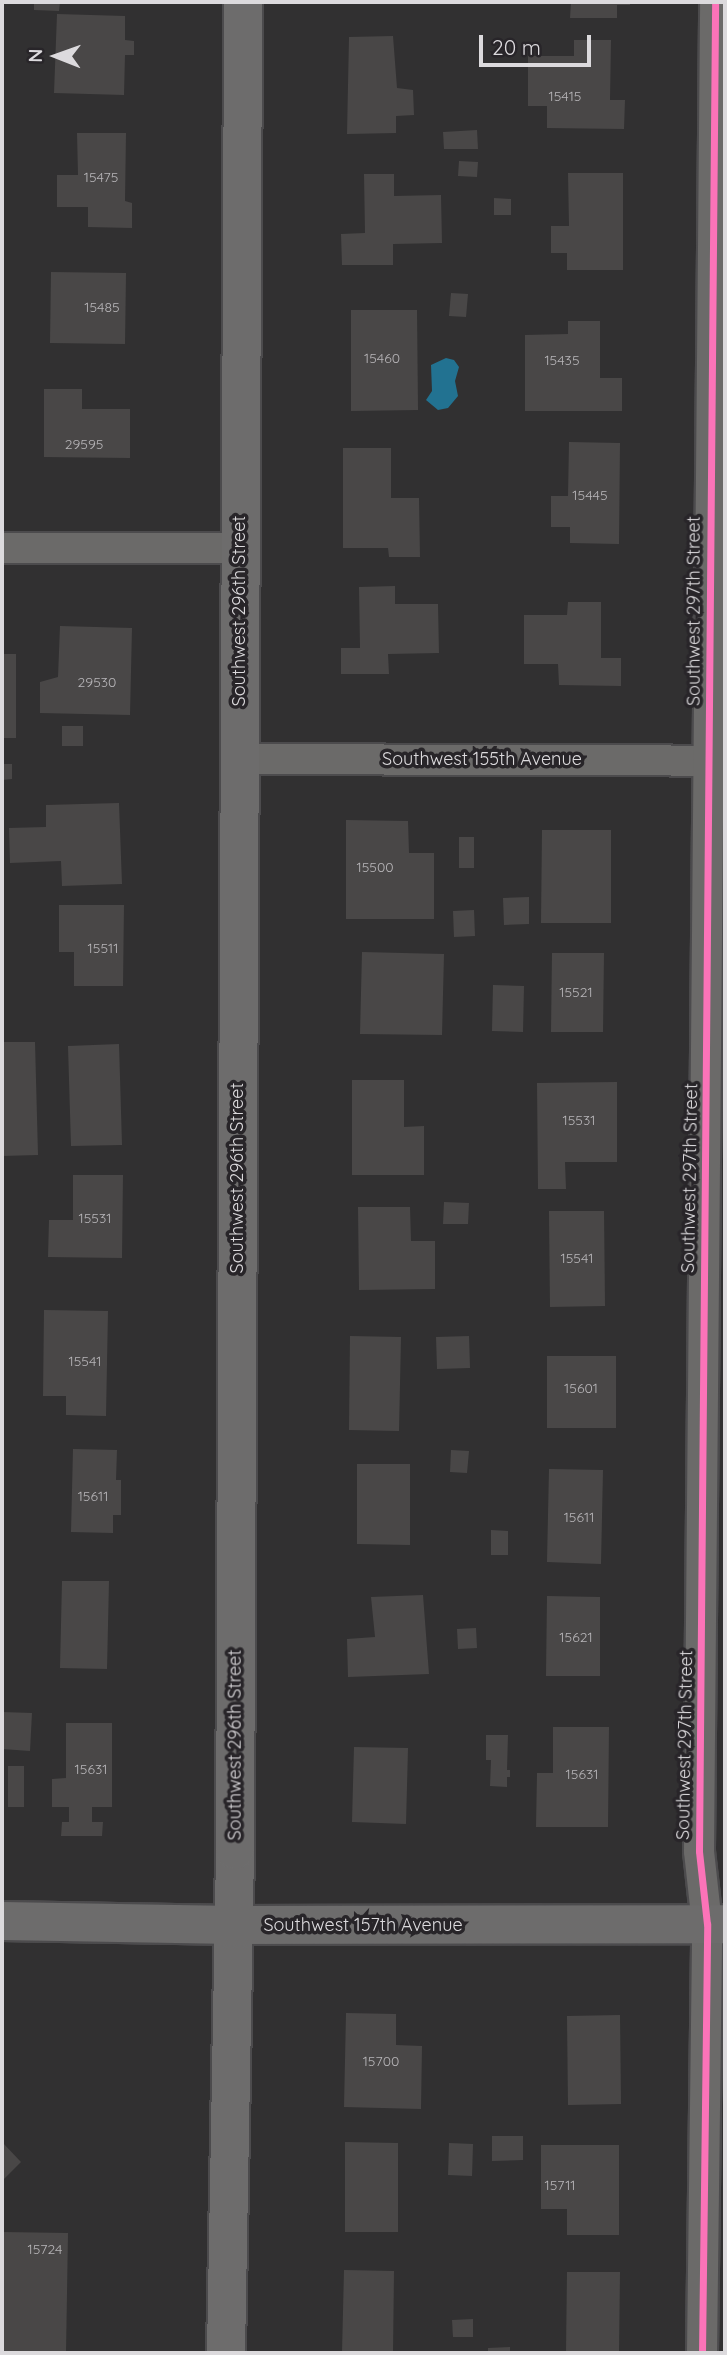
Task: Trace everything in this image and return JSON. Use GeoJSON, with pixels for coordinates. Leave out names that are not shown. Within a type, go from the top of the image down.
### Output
{"type":"FeatureCollection","features":[{"type":"Feature","properties":{"kind":"street","name":"Southwest 296th Street"},"geometry":{"type":"LineString","coordinates":[[226,2353],[234,1925],[243,2]]}},
{"type":"Feature","properties":{"kind":"street","name":"Southwest 297th Street"},"geometry":{"type":"LineString","coordinates":[[702,2353],[716,1924],[699,1837],[717,761],[715,2]]}},
{"type":"Feature","properties":{"kind":"street"},"geometry":{"type":"LineString","coordinates":[[2,548],[239,548]]}},
{"type":"Feature","properties":{"kind":"street","name":"Southwest 155th Avenue"},"geometry":{"type":"LineString","coordinates":[[238,759],[717,761]]}},
{"type":"Feature","properties":{"kind":"street","name":"Southwest 157th Avenue"},"geometry":{"type":"LineString","coordinates":[[2,1921],[234,1925],[716,1924]]}},
{"type":"Feature","properties":{"kind":"water"},"geometry":{"type":"Polygon","coordinates":[[[446,358],[454,360],[459,367],[455,381],[458,396],[448,408],[438,410],[426,400],[432,391],[431,365],[446,358]]]}},
{"type":"Feature","properties":{"kind":"building"},"geometry":{"type":"Polygon","coordinates":[[[34,2],[60,2],[59,11],[34,10],[34,2]]]}},
{"type":"Feature","properties":{"kind":"building"},"geometry":{"type":"Polygon","coordinates":[[[571,2],[630,2],[630,5],[617,5],[617,18],[570,18],[571,2]]]}},
{"type":"Feature","properties":{"kind":"building"},"geometry":{"type":"Polygon","coordinates":[[[57,14],[125,16],[125,40],[134,41],[134,55],[125,55],[124,95],[54,93],[57,14]]]}},
{"type":"Feature","properties":{"kind":"building"},"geometry":{"type":"Polygon","coordinates":[[[393,36],[397,88],[413,90],[414,115],[396,116],[396,133],[347,134],[349,37],[393,36]]]}},
{"type":"Feature","properties":{"kind":"building"},"geometry":{"type":"Polygon","coordinates":[[[574,40],[611,40],[610,100],[625,100],[624,129],[547,128],[547,106],[528,106],[528,56],[574,56],[574,40]]]}},
{"type":"Feature","properties":{"kind":"building"},"geometry":{"type":"Polygon","coordinates":[[[477,130],[478,149],[444,149],[443,132],[477,130]]]}},
{"type":"Feature","properties":{"kind":"building"},"geometry":{"type":"Polygon","coordinates":[[[77,133],[126,133],[125,201],[132,203],[132,228],[88,227],[88,207],[57,207],[57,175],[78,175],[77,133]]]}},
{"type":"Feature","properties":{"kind":"building"},"geometry":{"type":"Polygon","coordinates":[[[459,161],[478,162],[477,177],[458,176],[459,161]]]}},
{"type":"Feature","properties":{"kind":"building"},"geometry":{"type":"Polygon","coordinates":[[[568,173],[623,173],[623,270],[567,270],[567,253],[551,253],[551,226],[569,226],[568,173]]]}},
{"type":"Feature","properties":{"kind":"building"},"geometry":{"type":"Polygon","coordinates":[[[364,174],[394,174],[394,196],[441,195],[442,243],[393,244],[393,265],[342,265],[341,234],[365,233],[364,174]]]}},
{"type":"Feature","properties":{"kind":"building"},"geometry":{"type":"Polygon","coordinates":[[[494,198],[511,199],[511,215],[494,215],[494,198]]]}},
{"type":"Feature","properties":{"kind":"building"},"geometry":{"type":"Polygon","coordinates":[[[51,272],[126,273],[125,344],[50,343],[51,272]]]}},
{"type":"Feature","properties":{"kind":"building"},"geometry":{"type":"Polygon","coordinates":[[[451,293],[468,294],[466,317],[449,316],[451,293]]]}},
{"type":"Feature","properties":{"kind":"building"},"geometry":{"type":"Polygon","coordinates":[[[351,310],[417,310],[418,410],[351,411],[351,310]]]}},
{"type":"Feature","properties":{"kind":"building"},"geometry":{"type":"Polygon","coordinates":[[[568,321],[600,321],[600,378],[622,378],[622,411],[525,411],[525,335],[568,334],[568,321]]]}},
{"type":"Feature","properties":{"kind":"building"},"geometry":{"type":"Polygon","coordinates":[[[44,389],[82,389],[82,409],[130,409],[130,458],[44,457],[44,389]]]}},
{"type":"Feature","properties":{"kind":"building"},"geometry":{"type":"Polygon","coordinates":[[[569,442],[620,443],[619,544],[570,543],[570,527],[551,527],[551,496],[568,496],[569,442]]]}},
{"type":"Feature","properties":{"kind":"building"},"geometry":{"type":"Polygon","coordinates":[[[343,448],[391,448],[391,498],[419,498],[420,557],[389,557],[388,548],[343,548],[343,448]]]}},
{"type":"Feature","properties":{"kind":"building"},"geometry":{"type":"Polygon","coordinates":[[[395,586],[395,604],[438,604],[439,653],[388,654],[389,674],[341,674],[341,648],[360,648],[359,587],[395,586]]]}},
{"type":"Feature","properties":{"kind":"building"},"geometry":{"type":"Polygon","coordinates":[[[568,602],[601,602],[601,658],[621,658],[621,686],[559,685],[558,664],[524,664],[524,615],[567,615],[568,602]]]}},
{"type":"Feature","properties":{"kind":"building"},"geometry":{"type":"Polygon","coordinates":[[[60,626],[132,628],[130,715],[40,713],[40,682],[58,677],[60,626]]]}},
{"type":"Feature","properties":{"kind":"building"},"geometry":{"type":"Polygon","coordinates":[[[2,654],[16,654],[16,738],[2,738],[2,654]]]}},
{"type":"Feature","properties":{"kind":"building"},"geometry":{"type":"Polygon","coordinates":[[[62,726],[83,726],[83,746],[62,746],[62,726]]]}},
{"type":"Feature","properties":{"kind":"building"},"geometry":{"type":"Polygon","coordinates":[[[2,764],[12,764],[12,779],[2,780],[2,764]]]}},
{"type":"Feature","properties":{"kind":"building"},"geometry":{"type":"Polygon","coordinates":[[[119,803],[122,884],[62,886],[61,861],[10,863],[9,828],[46,827],[46,805],[119,803]]]}},
{"type":"Feature","properties":{"kind":"building"},"geometry":{"type":"Polygon","coordinates":[[[346,820],[408,821],[409,853],[434,853],[434,919],[346,919],[346,820]]]}},
{"type":"Feature","properties":{"kind":"building"},"geometry":{"type":"Polygon","coordinates":[[[542,830],[611,830],[611,923],[541,923],[542,830]]]}},
{"type":"Feature","properties":{"kind":"building"},"geometry":{"type":"Polygon","coordinates":[[[459,837],[474,837],[474,868],[459,868],[459,837]]]}},
{"type":"Feature","properties":{"kind":"building"},"geometry":{"type":"Polygon","coordinates":[[[529,897],[529,924],[504,925],[503,898],[529,897]]]}},
{"type":"Feature","properties":{"kind":"building"},"geometry":{"type":"Polygon","coordinates":[[[59,905],[124,905],[123,986],[74,986],[74,952],[59,952],[59,905]]]}},
{"type":"Feature","properties":{"kind":"building"},"geometry":{"type":"Polygon","coordinates":[[[474,910],[475,936],[454,937],[453,911],[474,910]]]}},
{"type":"Feature","properties":{"kind":"building"},"geometry":{"type":"Polygon","coordinates":[[[362,952],[444,954],[442,1035],[360,1034],[362,952]]]}},
{"type":"Feature","properties":{"kind":"building"},"geometry":{"type":"Polygon","coordinates":[[[552,953],[604,953],[603,1032],[551,1032],[552,953]]]}},
{"type":"Feature","properties":{"kind":"building"},"geometry":{"type":"Polygon","coordinates":[[[493,985],[524,986],[523,1032],[492,1031],[493,985]]]}},
{"type":"Feature","properties":{"kind":"building"},"geometry":{"type":"Polygon","coordinates":[[[2,1042],[35,1042],[38,1155],[2,1156],[2,1042]]]}},
{"type":"Feature","properties":{"kind":"building"},"geometry":{"type":"Polygon","coordinates":[[[119,1044],[122,1145],[71,1146],[68,1046],[119,1044]]]}},
{"type":"Feature","properties":{"kind":"building"},"geometry":{"type":"Polygon","coordinates":[[[352,1080],[404,1080],[404,1127],[424,1126],[424,1175],[352,1175],[352,1080]]]}},
{"type":"Feature","properties":{"kind":"building"},"geometry":{"type":"Polygon","coordinates":[[[617,1082],[617,1162],[565,1162],[566,1189],[538,1189],[537,1083],[617,1082]]]}},
{"type":"Feature","properties":{"kind":"building"},"geometry":{"type":"Polygon","coordinates":[[[73,1175],[123,1175],[122,1258],[48,1257],[49,1220],[73,1220],[73,1175]]]}},
{"type":"Feature","properties":{"kind":"building"},"geometry":{"type":"Polygon","coordinates":[[[444,1202],[469,1203],[468,1224],[443,1224],[444,1202]]]}},
{"type":"Feature","properties":{"kind":"building"},"geometry":{"type":"Polygon","coordinates":[[[358,1207],[410,1207],[411,1241],[435,1241],[435,1289],[359,1290],[358,1207]]]}},
{"type":"Feature","properties":{"kind":"building"},"geometry":{"type":"Polygon","coordinates":[[[549,1211],[604,1211],[605,1306],[550,1307],[549,1211]]]}},
{"type":"Feature","properties":{"kind":"building"},"geometry":{"type":"Polygon","coordinates":[[[44,1310],[108,1311],[106,1416],[66,1415],[66,1396],[43,1396],[44,1310]]]}},
{"type":"Feature","properties":{"kind":"building"},"geometry":{"type":"Polygon","coordinates":[[[350,1336],[401,1337],[399,1431],[349,1430],[350,1336]]]}},
{"type":"Feature","properties":{"kind":"building"},"geometry":{"type":"Polygon","coordinates":[[[469,1336],[470,1368],[437,1369],[436,1337],[469,1336]]]}},
{"type":"Feature","properties":{"kind":"building"},"geometry":{"type":"Polygon","coordinates":[[[547,1356],[616,1356],[616,1428],[547,1428],[547,1356]]]}},
{"type":"Feature","properties":{"kind":"building"},"geometry":{"type":"Polygon","coordinates":[[[73,1449],[117,1450],[116,1480],[121,1480],[121,1515],[113,1515],[113,1533],[71,1532],[73,1449]]]}},
{"type":"Feature","properties":{"kind":"building"},"geometry":{"type":"Polygon","coordinates":[[[451,1450],[469,1451],[467,1473],[450,1472],[451,1450]]]}},
{"type":"Feature","properties":{"kind":"building"},"geometry":{"type":"Polygon","coordinates":[[[357,1464],[410,1464],[410,1545],[357,1544],[357,1464]]]}},
{"type":"Feature","properties":{"kind":"building"},"geometry":{"type":"Polygon","coordinates":[[[549,1469],[603,1470],[601,1564],[547,1562],[549,1469]]]}},
{"type":"Feature","properties":{"kind":"building"},"geometry":{"type":"Polygon","coordinates":[[[491,1530],[508,1531],[508,1555],[491,1555],[491,1530]]]}},
{"type":"Feature","properties":{"kind":"building"},"geometry":{"type":"Polygon","coordinates":[[[62,1581],[109,1581],[107,1669],[60,1668],[62,1581]]]}},
{"type":"Feature","properties":{"kind":"building"},"geometry":{"type":"Polygon","coordinates":[[[423,1595],[429,1674],[348,1677],[347,1639],[375,1637],[371,1597],[423,1595]]]}},
{"type":"Feature","properties":{"kind":"building"},"geometry":{"type":"Polygon","coordinates":[[[547,1596],[600,1597],[600,1676],[546,1676],[547,1596]]]}},
{"type":"Feature","properties":{"kind":"building"},"geometry":{"type":"Polygon","coordinates":[[[476,1628],[477,1648],[458,1649],[457,1629],[476,1628]]]}},
{"type":"Feature","properties":{"kind":"building"},"geometry":{"type":"Polygon","coordinates":[[[2,1712],[32,1713],[30,1751],[2,1749],[2,1712]]]}},
{"type":"Feature","properties":{"kind":"building"},"geometry":{"type":"Polygon","coordinates":[[[66,1723],[112,1723],[112,1807],[92,1807],[92,1822],[103,1822],[102,1836],[61,1836],[62,1822],[69,1822],[69,1807],[52,1807],[52,1779],[66,1778],[66,1723]]]}},
{"type":"Feature","properties":{"kind":"building"},"geometry":{"type":"Polygon","coordinates":[[[553,1727],[609,1727],[608,1827],[536,1827],[537,1773],[553,1773],[553,1727]]]}},
{"type":"Feature","properties":{"kind":"building"},"geometry":{"type":"Polygon","coordinates":[[[486,1735],[508,1735],[507,1770],[510,1770],[510,1777],[507,1777],[507,1787],[490,1786],[491,1760],[486,1760],[486,1735]]]}},
{"type":"Feature","properties":{"kind":"building"},"geometry":{"type":"Polygon","coordinates":[[[354,1747],[408,1748],[406,1824],[352,1822],[354,1747]]]}},
{"type":"Feature","properties":{"kind":"building"},"geometry":{"type":"Polygon","coordinates":[[[8,1766],[24,1766],[24,1807],[8,1807],[8,1766]]]}},
{"type":"Feature","properties":{"kind":"building"},"geometry":{"type":"Polygon","coordinates":[[[346,2013],[396,2014],[396,2045],[422,2046],[421,2109],[344,2107],[346,2013]]]}},
{"type":"Feature","properties":{"kind":"building"},"geometry":{"type":"Polygon","coordinates":[[[620,2015],[621,2104],[568,2105],[567,2016],[620,2015]]]}},
{"type":"Feature","properties":{"kind":"building"},"geometry":{"type":"Polygon","coordinates":[[[492,2136],[523,2136],[523,2160],[492,2161],[492,2136]]]}},
{"type":"Feature","properties":{"kind":"building"},"geometry":{"type":"Polygon","coordinates":[[[2,2142],[21,2162],[2,2181],[2,2142]]]}},
{"type":"Feature","properties":{"kind":"building"},"geometry":{"type":"Polygon","coordinates":[[[345,2142],[398,2143],[398,2232],[345,2232],[345,2142]]]}},
{"type":"Feature","properties":{"kind":"building"},"geometry":{"type":"Polygon","coordinates":[[[449,2143],[473,2144],[472,2176],[448,2175],[449,2143]]]}},
{"type":"Feature","properties":{"kind":"building"},"geometry":{"type":"Polygon","coordinates":[[[541,2145],[619,2145],[619,2235],[567,2235],[567,2209],[541,2209],[541,2145]]]}},
{"type":"Feature","properties":{"kind":"building"},"geometry":{"type":"Polygon","coordinates":[[[2,2232],[68,2233],[66,2353],[2,2353],[2,2232]]]}},
{"type":"Feature","properties":{"kind":"building"},"geometry":{"type":"Polygon","coordinates":[[[344,2270],[394,2271],[393,2353],[342,2353],[344,2270]]]}},
{"type":"Feature","properties":{"kind":"building"},"geometry":{"type":"Polygon","coordinates":[[[567,2272],[620,2272],[619,2353],[566,2353],[567,2272]]]}},
{"type":"Feature","properties":{"kind":"building"},"geometry":{"type":"Polygon","coordinates":[[[473,2319],[473,2337],[453,2337],[452,2320],[473,2319]]]}},
{"type":"Feature","properties":{"kind":"building"},"geometry":{"type":"Polygon","coordinates":[[[510,2347],[510,2353],[488,2353],[488,2348],[510,2347]]]}},
{"type":"Feature","properties":{"kind":"cycle path"},"geometry":{"type":"LineString","coordinates":[[702,2353],[707,1924],[699,1851],[715,2]]}}]}
